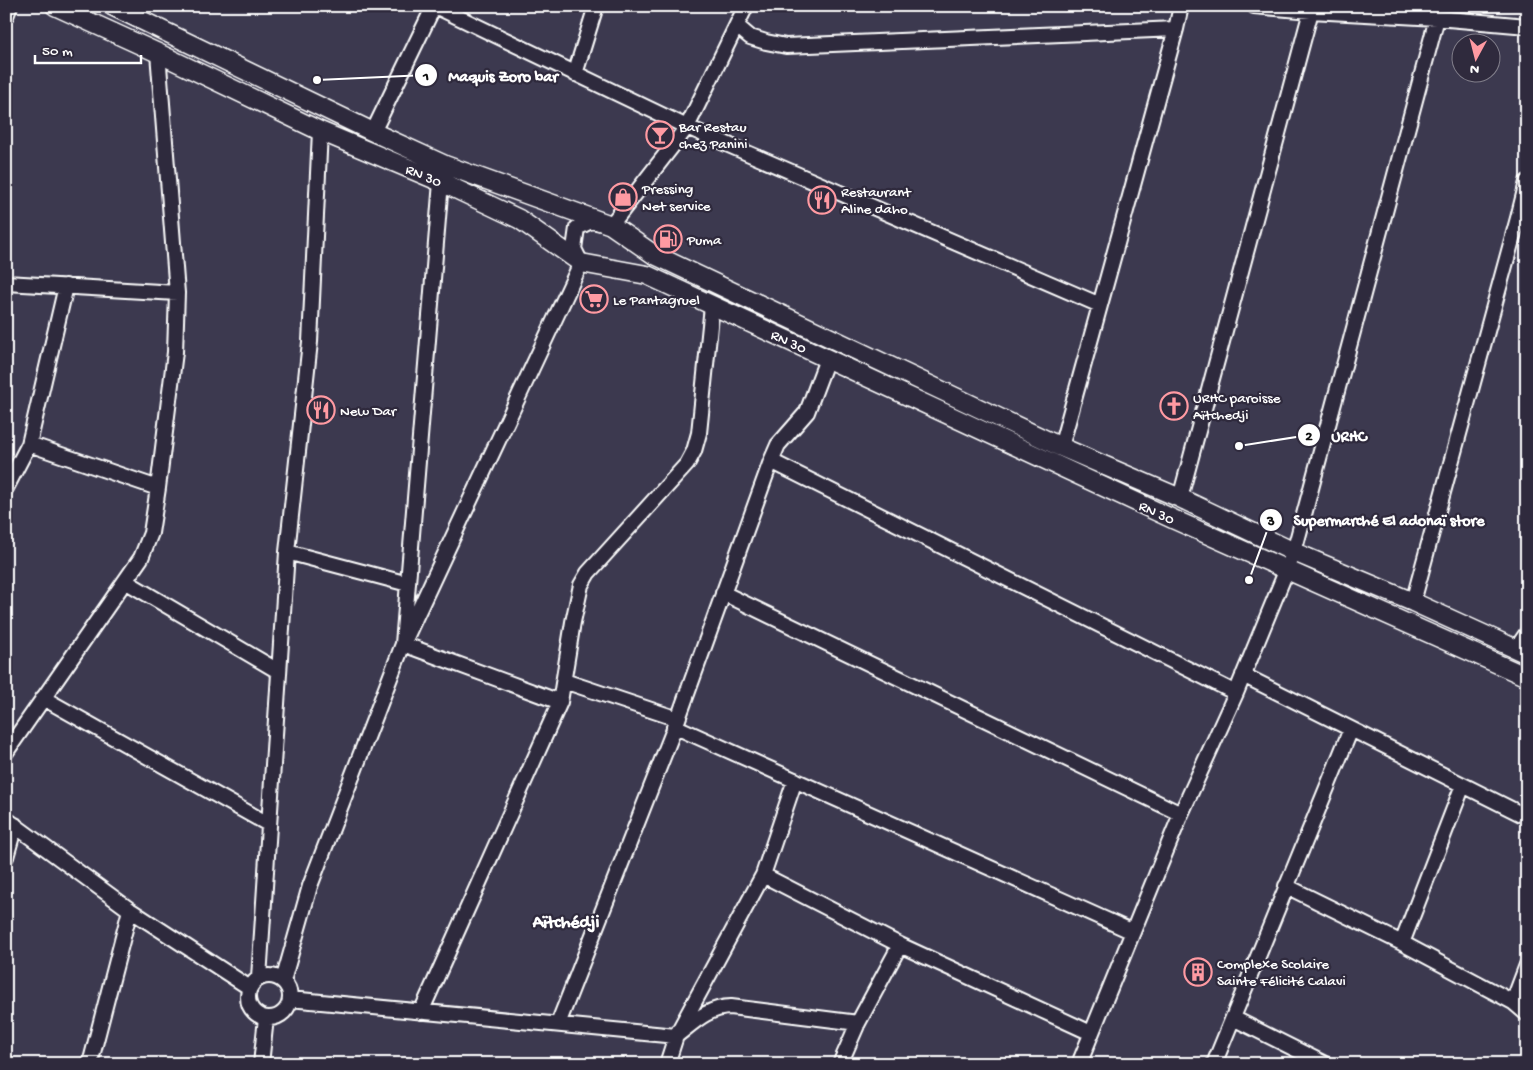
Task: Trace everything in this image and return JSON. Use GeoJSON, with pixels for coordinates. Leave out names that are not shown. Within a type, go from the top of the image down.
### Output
{"type":"FeatureCollection","features":[{"type":"Feature","properties":{"kind":"main road","name":"RN 30"},"geometry":{"type":"LineString","coordinates":[[55,6],[320,131],[441,182],[519,219],[581,263],[647,275],[1062,468],[1527,677]]}},
{"type":"Feature","properties":{"kind":"main road","name":"RN 30"},"geometry":{"type":"LineString","coordinates":[[112,6],[373,132],[445,164],[612,225],[653,254],[1060,447],[1180,498],[1294,552],[1413,602],[1522,651]]}},
{"type":"Feature","properties":{"kind":"street"},"geometry":{"type":"LineString","coordinates":[[6,16],[10,6]]}},
{"type":"Feature","properties":{"kind":"street"},"geometry":{"type":"LineString","coordinates":[[373,132],[434,6],[687,126],[1100,305]]}},
{"type":"Feature","properties":{"kind":"street"},"geometry":{"type":"LineString","coordinates":[[575,74],[596,6]]}},
{"type":"Feature","properties":{"kind":"street"},"geometry":{"type":"LineString","coordinates":[[283,981],[310,886],[403,644],[581,263],[574,249],[577,228],[591,221],[612,225],[687,126],[746,6]]}},
{"type":"Feature","properties":{"kind":"street"},"geometry":{"type":"LineString","coordinates":[[1060,447],[1181,6]]}},
{"type":"Feature","properties":{"kind":"street"},"geometry":{"type":"LineString","coordinates":[[1254,6],[1527,26]]}},
{"type":"Feature","properties":{"kind":"street"},"geometry":{"type":"LineString","coordinates":[[1180,498],[1311,11]]}},
{"type":"Feature","properties":{"kind":"street"},"geometry":{"type":"LineString","coordinates":[[1079,1064],[1181,814],[1236,692],[1294,552],[1437,18]]}},
{"type":"Feature","properties":{"kind":"street"},"geometry":{"type":"LineString","coordinates":[[737,26],[750,36],[786,46],[1176,29]]}},
{"type":"Feature","properties":{"kind":"street"},"geometry":{"type":"LineString","coordinates":[[6,752],[126,581],[141,558],[151,533],[175,352],[176,293],[158,53]]}},
{"type":"Feature","properties":{"kind":"street"},"geometry":{"type":"LineString","coordinates":[[254,983],[272,976],[283,981],[290,993],[288,1006],[279,1015],[266,1018],[254,1012],[250,1007],[248,994],[254,983],[268,824],[287,552],[310,342],[320,131]]}},
{"type":"Feature","properties":{"kind":"street"},"geometry":{"type":"LineString","coordinates":[[403,644],[441,182]]}},
{"type":"Feature","properties":{"kind":"street"},"geometry":{"type":"LineString","coordinates":[[1413,602],[1523,221],[1527,182]]}},
{"type":"Feature","properties":{"kind":"street"},"geometry":{"type":"LineString","coordinates":[[6,283],[176,293]]}},
{"type":"Feature","properties":{"kind":"street"},"geometry":{"type":"LineString","coordinates":[[6,488],[29,444],[66,286]]}},
{"type":"Feature","properties":{"kind":"street"},"geometry":{"type":"LineString","coordinates":[[421,1012],[560,702],[581,585],[588,572],[687,464],[694,451],[698,433],[712,306]]}},
{"type":"Feature","properties":{"kind":"street"},"geometry":{"type":"LineString","coordinates":[[558,1024],[676,722],[771,461],[778,445],[807,412],[827,359]]}},
{"type":"Feature","properties":{"kind":"street"},"geometry":{"type":"LineString","coordinates":[[29,444],[158,488]]}},
{"type":"Feature","properties":{"kind":"street"},"geometry":{"type":"LineString","coordinates":[[771,461],[1236,692]]}},
{"type":"Feature","properties":{"kind":"street"},"geometry":{"type":"LineString","coordinates":[[287,552],[408,584]]}},
{"type":"Feature","properties":{"kind":"street"},"geometry":{"type":"LineString","coordinates":[[126,581],[278,671]]}},
{"type":"Feature","properties":{"kind":"street"},"geometry":{"type":"LineString","coordinates":[[723,593],[1181,814]]}},
{"type":"Feature","properties":{"kind":"street"},"geometry":{"type":"LineString","coordinates":[[1522,651],[1527,633]]}},
{"type":"Feature","properties":{"kind":"street"},"geometry":{"type":"LineString","coordinates":[[403,644],[560,702]]}},
{"type":"Feature","properties":{"kind":"street"},"geometry":{"type":"LineString","coordinates":[[1242,674],[1527,817]]}},
{"type":"Feature","properties":{"kind":"street"},"geometry":{"type":"LineString","coordinates":[[564,681],[676,722],[795,780],[1133,932]]}},
{"type":"Feature","properties":{"kind":"street"},"geometry":{"type":"LineString","coordinates":[[43,698],[268,824]]}},
{"type":"Feature","properties":{"kind":"street"},"geometry":{"type":"LineString","coordinates":[[1214,1064],[1351,729]]}},
{"type":"Feature","properties":{"kind":"street"},"geometry":{"type":"LineString","coordinates":[[666,1064],[676,1036],[763,875],[795,780]]}},
{"type":"Feature","properties":{"kind":"street"},"geometry":{"type":"LineString","coordinates":[[1402,944],[1463,785]]}},
{"type":"Feature","properties":{"kind":"street"},"geometry":{"type":"LineString","coordinates":[[6,857],[10,822],[130,910],[254,983]]}},
{"type":"Feature","properties":{"kind":"street"},"geometry":{"type":"LineString","coordinates":[[763,875],[900,945],[1091,1033]]}},
{"type":"Feature","properties":{"kind":"street"},"geometry":{"type":"LineString","coordinates":[[1286,886],[1513,1002],[1527,1014]]}},
{"type":"Feature","properties":{"kind":"street"},"geometry":{"type":"LineString","coordinates":[[90,1064],[130,910]]}},
{"type":"Feature","properties":{"kind":"street"},"geometry":{"type":"LineString","coordinates":[[840,1064],[858,1023],[900,945]]}},
{"type":"Feature","properties":{"kind":"street"},"geometry":{"type":"LineString","coordinates":[[1513,1002],[1527,965]]}},
{"type":"Feature","properties":{"kind":"street"},"geometry":{"type":"LineString","coordinates":[[290,999],[676,1036],[710,1011],[720,1007],[858,1023]]}},
{"type":"Feature","properties":{"kind":"street"},"geometry":{"type":"LineString","coordinates":[[261,1064],[266,1018]]}},
{"type":"Feature","properties":{"kind":"street"},"geometry":{"type":"LineString","coordinates":[[1233,1018],[1326,1064]]}},
{"type":"Feature","properties":{"kind":"place","name":"Maquis Zoro bar"},"geometry":{"type":"Point","coordinates":[317,80]}},
{"type":"Feature","properties":{"kind":"place","name":"Bar Restau chez Panini"},"geometry":{"type":"Point","coordinates":[660,135]}},
{"type":"Feature","properties":{"kind":"place","name":"Pressing Net service"},"geometry":{"type":"Point","coordinates":[623,197]}},
{"type":"Feature","properties":{"kind":"place","name":"Restaurant Aline daho"},"geometry":{"type":"Point","coordinates":[822,200]}},
{"type":"Feature","properties":{"kind":"place","name":"Puma"},"geometry":{"type":"Point","coordinates":[668,239]}},
{"type":"Feature","properties":{"kind":"place","name":"Le Pantagruel"},"geometry":{"type":"Point","coordinates":[594,299]}},
{"type":"Feature","properties":{"kind":"place","name":"URHC paroisse Aïtchedji"},"geometry":{"type":"Point","coordinates":[1174,406]}},
{"type":"Feature","properties":{"kind":"place","name":"New Dar"},"geometry":{"type":"Point","coordinates":[321,410]}},
{"type":"Feature","properties":{"kind":"place","name":"URHC"},"geometry":{"type":"Point","coordinates":[1239,446]}},
{"type":"Feature","properties":{"kind":"place","name":"Supermarché El adonaï store"},"geometry":{"type":"Point","coordinates":[1249,580]}},
{"type":"Feature","properties":{"kind":"place","name":"Complexe Scolaire Sainte Félicité Calavi"},"geometry":{"type":"Point","coordinates":[1198,972]}},
{"type":"Feature","properties":{"kind":"district","name":"Aïtchédji"},"geometry":{"type":"Point","coordinates":[566,921]}}]}
